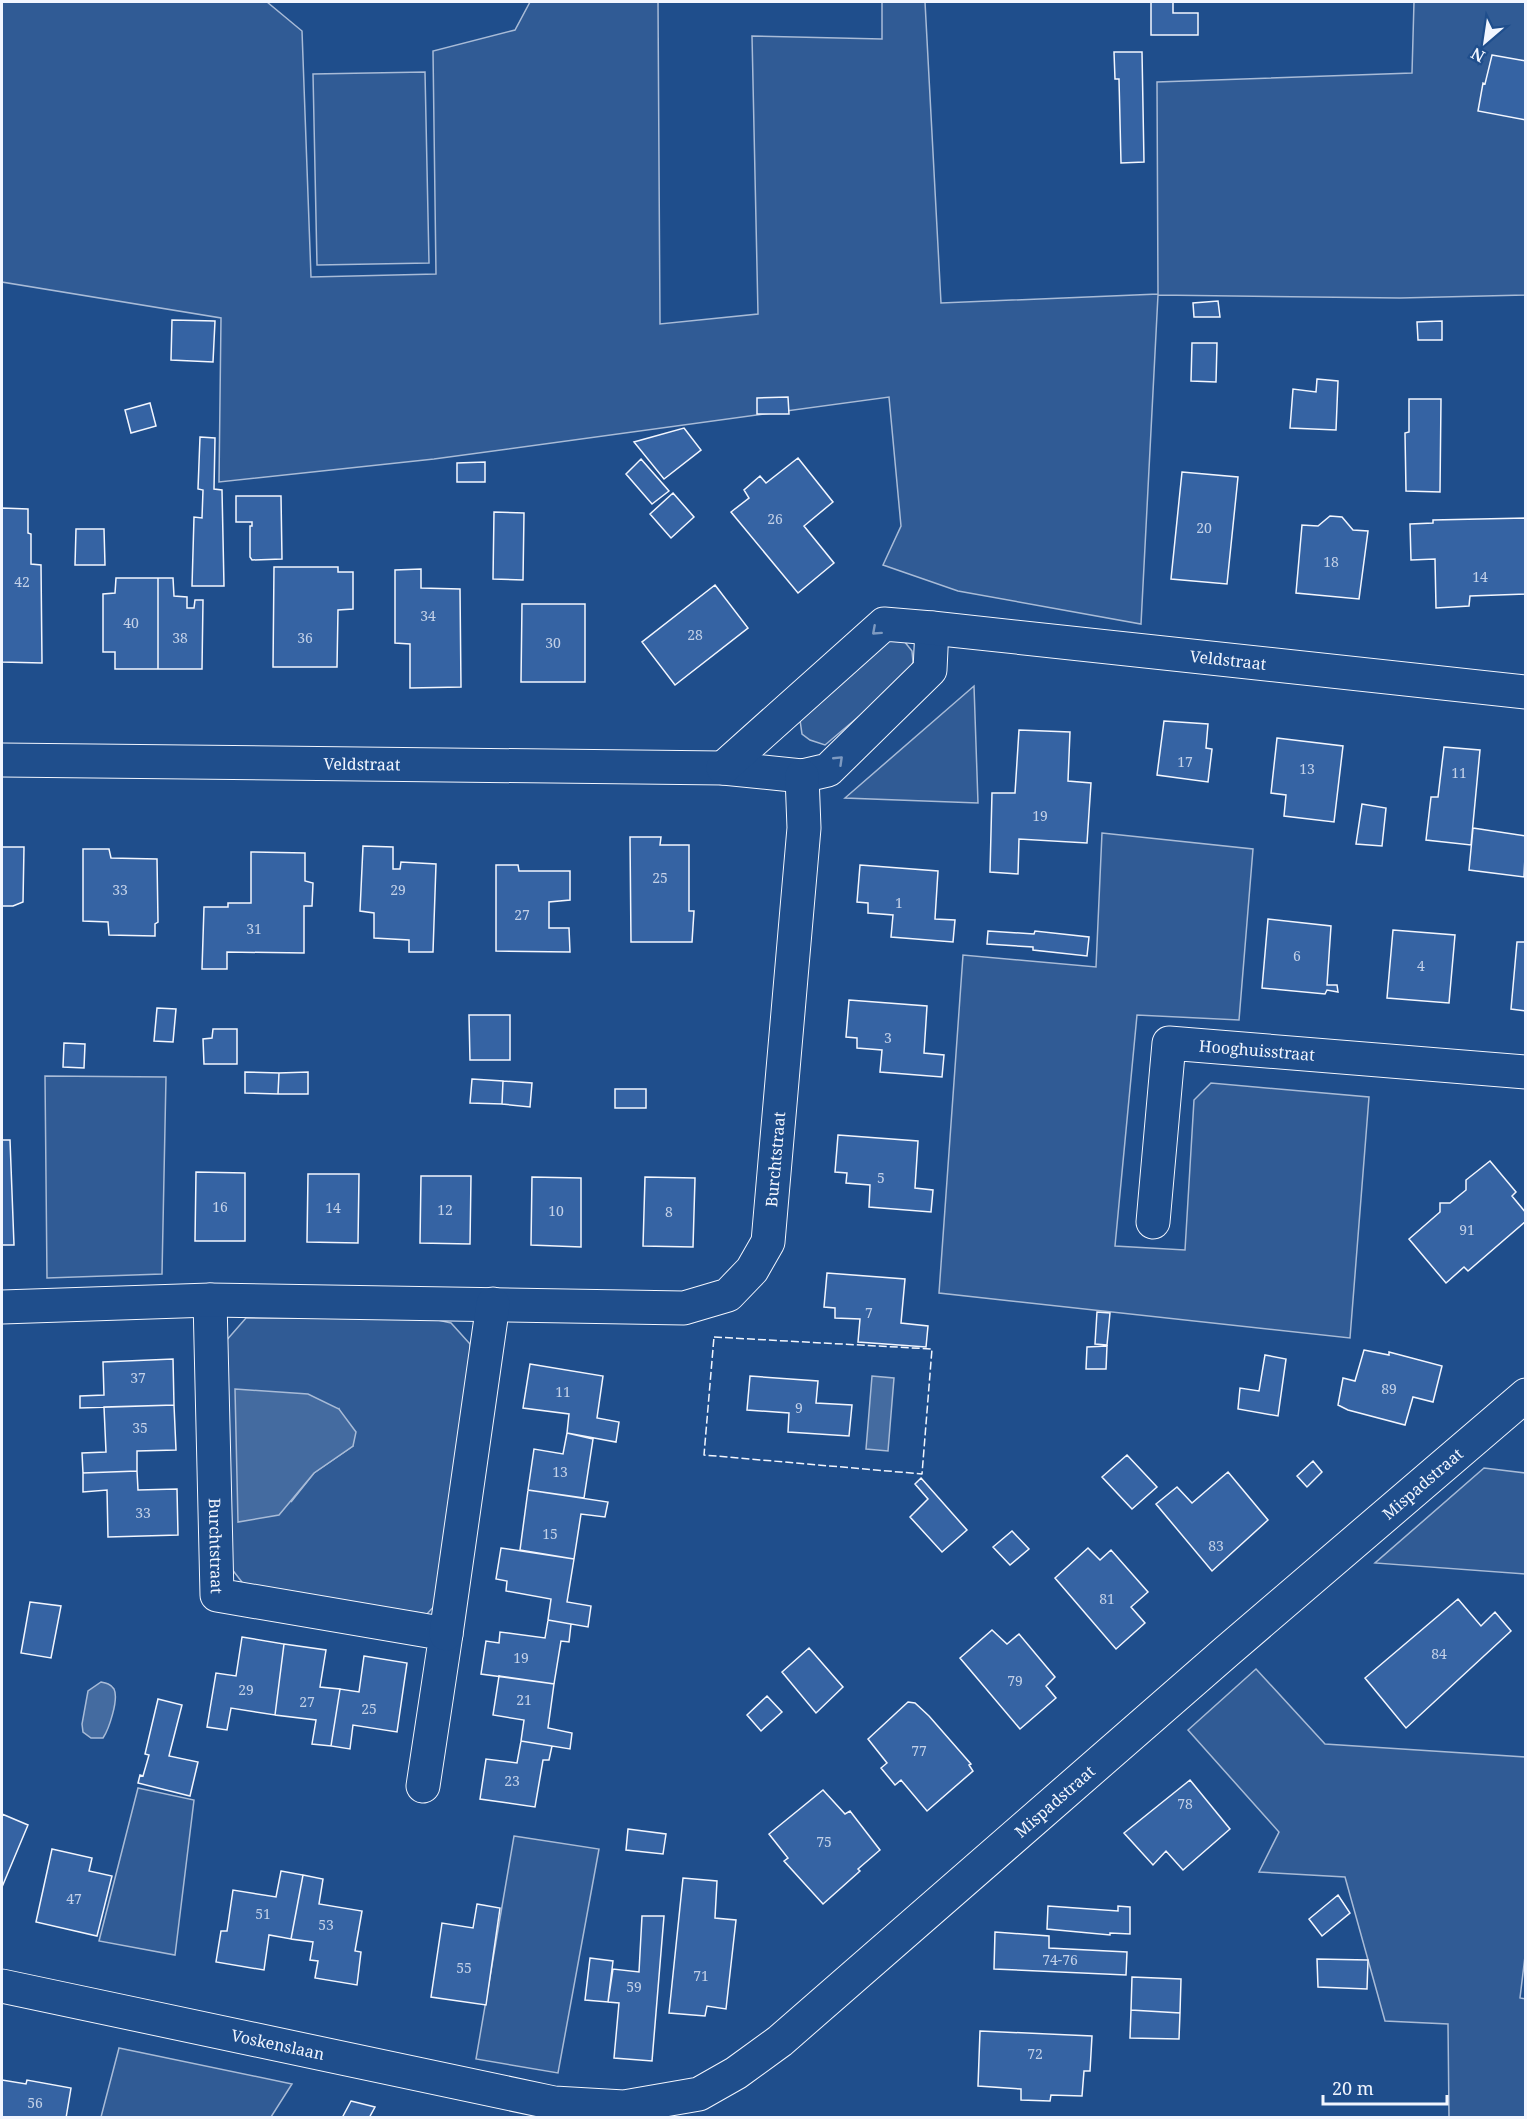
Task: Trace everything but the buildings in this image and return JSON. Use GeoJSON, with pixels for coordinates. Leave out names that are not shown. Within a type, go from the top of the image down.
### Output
{"type":"FeatureCollection","features":[{"type":"Feature","properties":{"kind":"street","name":"Veldstraat"},"geometry":{"type":"LineString","coordinates":[[723,768],[884,624],[1526,693]]}},
{"type":"Feature","properties":{"kind":"street","name":"Veldstraat"},"geometry":{"type":"LineString","coordinates":[[2,760],[723,768],[802,777],[828,771],[930,670],[932,628]]}},
{"type":"Feature","properties":{"kind":"street","name":"Burchtstraat"},"geometry":{"type":"LineString","coordinates":[[2,1307],[210,1300],[684,1308],[728,1295],[752,1270],[768,1242],[804,828],[802,777]]}},
{"type":"Feature","properties":{"kind":"street","name":"Hooghuisstraat"},"geometry":{"type":"LineString","coordinates":[[1153,1222],[1169,1043],[1526,1072]]}},
{"type":"Feature","properties":{"kind":"street","name":"Burchtstraat"},"geometry":{"type":"LineString","coordinates":[[210,1300],[217,1595],[446,1634]]}},
{"type":"Feature","properties":{"kind":"street"},"geometry":{"type":"LineString","coordinates":[[423,1786],[493,1304]]}},
{"type":"Feature","properties":{"kind":"street","name":"Mispadstraat"},"geometry":{"type":"LineString","coordinates":[[553,2110],[704,2106],[736,2073],[780,2041],[1208,1667],[1526,1395]]}},
{"type":"Feature","properties":{"kind":"street","name":"Voskenslaan"},"geometry":{"type":"LineString","coordinates":[[2,1986],[553,2110]]}},
{"type":"Feature","properties":{"kind":"shaded area"},"geometry":{"type":"Polygon","coordinates":[[[2,2],[267,2],[302,31],[311,277],[436,274],[433,51],[515,30],[530,2],[658,2],[660,324],[758,314],[752,36],[882,39],[882,2],[925,2],[941,303],[1158,294],[1157,82],[1412,73],[1414,2],[1525,2],[1525,295],[1400,298],[1158,295],[1141,624],[958,591],[883,565],[901,526],[889,397],[434,459],[219,482],[221,318],[2,282],[2,2]]]}},
{"type":"Feature","properties":{"kind":"shaded area"},"geometry":{"type":"Polygon","coordinates":[[[425,72],[429,263],[317,265],[313,74],[425,72]]]}},
{"type":"Feature","properties":{"kind":"shaded area"},"geometry":{"type":"Polygon","coordinates":[[[886,641],[904,641],[912,651],[913,662],[909,674],[825,745],[810,740],[802,734],[800,720],[886,641]]]}},
{"type":"Feature","properties":{"kind":"shaded area"},"geometry":{"type":"Polygon","coordinates":[[[974,686],[978,803],[845,798],[974,686]]]}},
{"type":"Feature","properties":{"kind":"shaded area"},"geometry":{"type":"Polygon","coordinates":[[[1102,833],[1253,849],[1239,1020],[1137,1015],[1115,1246],[1185,1250],[1194,1100],[1211,1083],[1369,1097],[1350,1338],[939,1293],[963,955],[1096,967],[1102,833]]]}},
{"type":"Feature","properties":{"kind":"shaded area"},"geometry":{"type":"Polygon","coordinates":[[[45,1076],[166,1077],[162,1274],[47,1278],[45,1076]]]}},
{"type":"Feature","properties":{"kind":"shaded area"},"geometry":{"type":"Polygon","coordinates":[[[246,1318],[429,1318],[451,1323],[470,1344],[472,1373],[437,1603],[427,1614],[245,1586],[231,1568],[225,1342],[246,1318]],[[339,1409],[291,1502],[314,1473],[353,1446],[339,1409]]]}},
{"type":"Feature","properties":{"kind":"shaded area"},"geometry":{"type":"Polygon","coordinates":[[[872,1376],[894,1378],[888,1451],[866,1449],[872,1376]]]}},
{"type":"Feature","properties":{"kind":"shaded area"},"geometry":{"type":"Polygon","coordinates":[[[235,1389],[308,1394],[339,1409],[356,1432],[353,1446],[314,1473],[279,1515],[238,1522],[235,1389]]]}},
{"type":"Feature","properties":{"kind":"shaded area"},"geometry":{"type":"Polygon","coordinates":[[[1484,1468],[1525,1473],[1525,1574],[1375,1563],[1484,1468]]]}},
{"type":"Feature","properties":{"kind":"shaded area"},"geometry":{"type":"Polygon","coordinates":[[[1256,1669],[1325,1744],[1525,1757],[1526,1948],[1520,1998],[1526,1999],[1525,2117],[1449,2117],[1448,2024],[1385,2021],[1345,1877],[1259,1872],[1279,1832],[1188,1730],[1256,1669]]]}},
{"type":"Feature","properties":{"kind":"shaded area"},"geometry":{"type":"Polygon","coordinates":[[[101,1682],[114,1689],[114,1707],[103,1738],[91,1738],[83,1732],[82,1724],[88,1691],[101,1682]]]}},
{"type":"Feature","properties":{"kind":"shaded area"},"geometry":{"type":"Polygon","coordinates":[[[138,1788],[194,1800],[175,1955],[99,1941],[138,1788]]]}},
{"type":"Feature","properties":{"kind":"shaded area"},"geometry":{"type":"Polygon","coordinates":[[[514,1836],[599,1849],[558,2073],[476,2059],[514,1836]]]}},
{"type":"Feature","properties":{"kind":"shaded area"},"geometry":{"type":"Polygon","coordinates":[[[119,2048],[292,2084],[271,2117],[101,2117],[119,2048]]]}},
{"type":"Feature","properties":{"kind":"fence"},"geometry":{"type":"LineString","coordinates":[[714,1337],[932,1349],[922,1474],[704,1455],[714,1337]]}}]}
